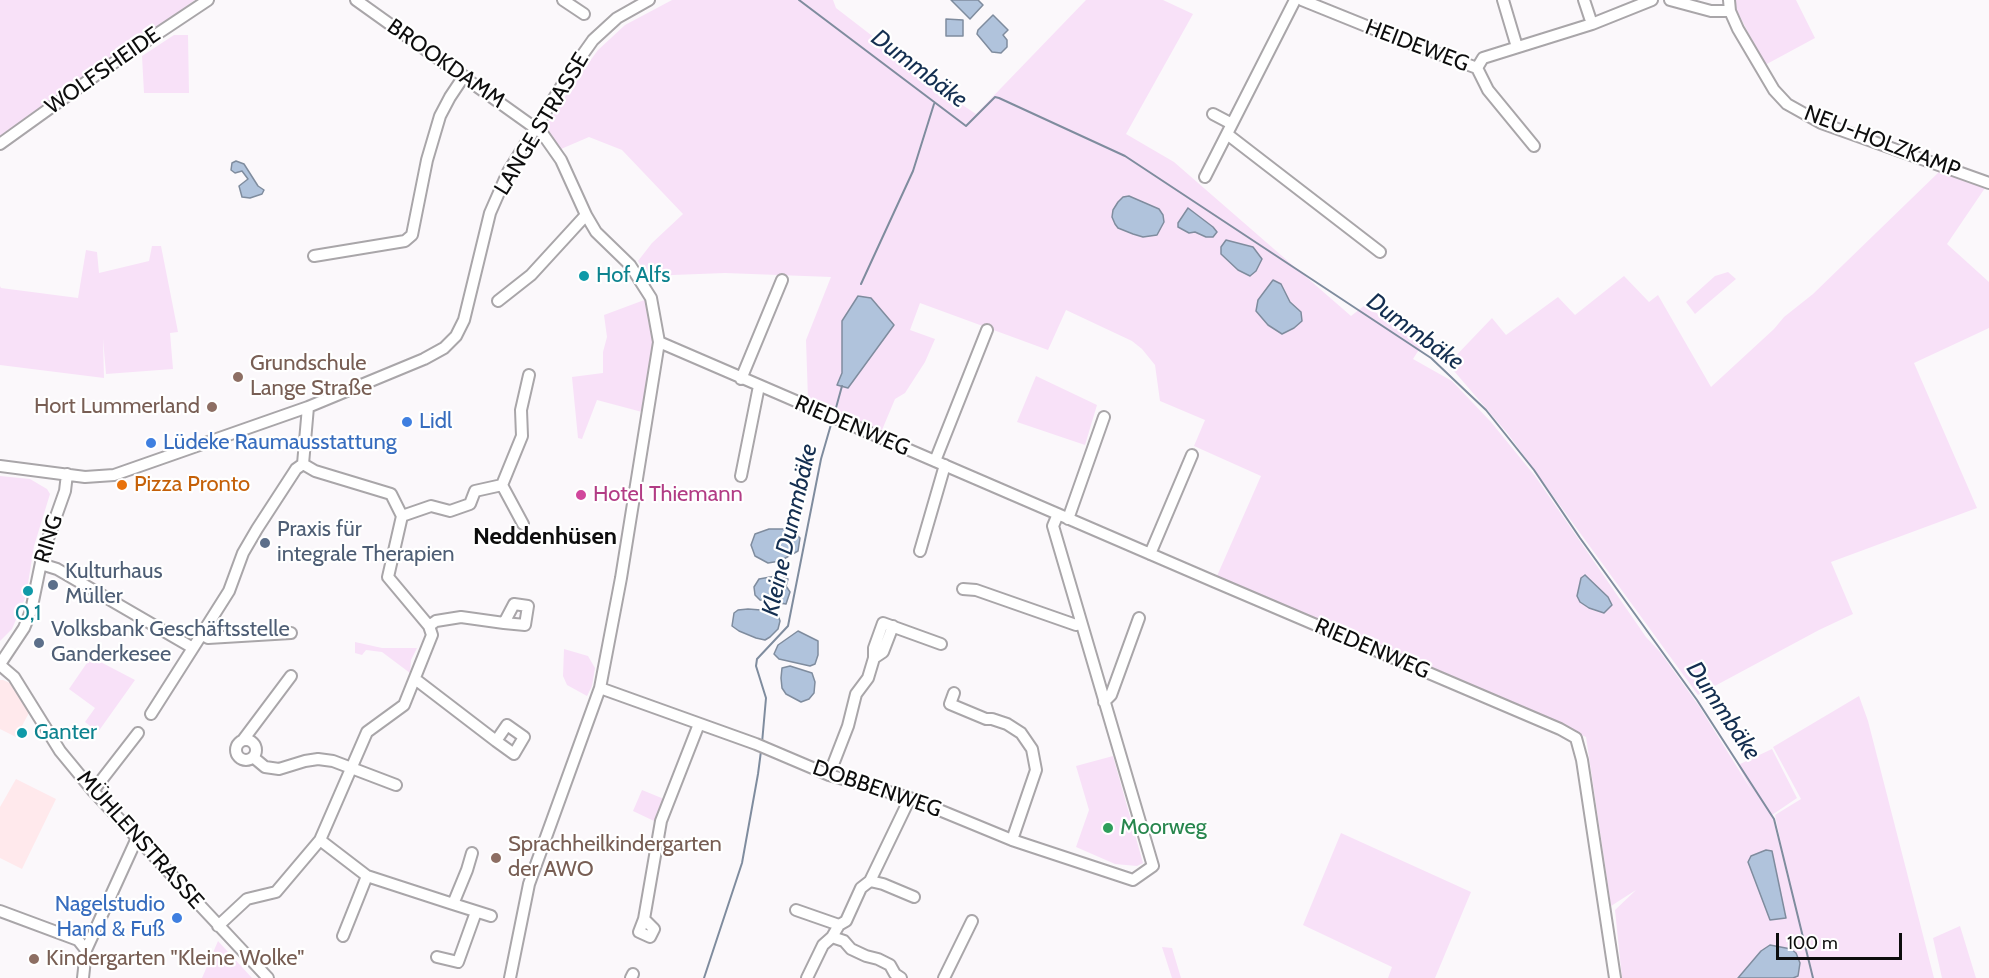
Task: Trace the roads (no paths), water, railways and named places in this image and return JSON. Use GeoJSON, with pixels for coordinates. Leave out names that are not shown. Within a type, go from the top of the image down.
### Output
{"type":"FeatureCollection","features":[{"type":"Feature","properties":{"kind":"street","name":"WOLFSHEIDE"},"geometry":{"type":"LineString","coordinates":[[0,144],[103,70],[208,0]]}},
{"type":"Feature","properties":{"kind":"street","name":"BROOKDAMM"},"geometry":{"type":"LineString","coordinates":[[356,0],[536,127]]}},
{"type":"Feature","properties":{"kind":"street"},"geometry":{"type":"LineString","coordinates":[[563,0],[584,14]]}},
{"type":"Feature","properties":{"kind":"street","name":"LANGE STRASSE"},"geometry":{"type":"LineString","coordinates":[[67,474],[89,477],[114,475],[308,407],[424,359],[444,348],[456,336],[464,320],[490,213],[508,172],[593,40],[627,5],[649,0]]}},
{"type":"Feature","properties":{"kind":"street"},"geometry":{"type":"LineString","coordinates":[[1205,177],[1295,0]]}},
{"type":"Feature","properties":{"kind":"street","name":"HEIDEWEG"},"geometry":{"type":"LineString","coordinates":[[1302,0],[1477,68],[1488,90],[1534,146]]}},
{"type":"Feature","properties":{"kind":"street"},"geometry":{"type":"LineString","coordinates":[[1503,0],[1517,46]]}},
{"type":"Feature","properties":{"kind":"street"},"geometry":{"type":"LineString","coordinates":[[1584,0],[1592,24]]}},
{"type":"Feature","properties":{"kind":"street"},"geometry":{"type":"LineString","coordinates":[[1477,68],[1483,58],[1592,24],[1652,0]]}},
{"type":"Feature","properties":{"kind":"street"},"geometry":{"type":"LineString","coordinates":[[1670,0],[1711,11],[1729,5]]}},
{"type":"Feature","properties":{"kind":"street","name":"NEU-HOLZKAMP"},"geometry":{"type":"LineString","coordinates":[[1729,5],[1738,29],[1774,90],[1787,104],[1821,123],[1989,183]]}},
{"type":"Feature","properties":{"kind":"street"},"geometry":{"type":"LineString","coordinates":[[314,256],[405,241],[412,235],[427,160],[440,116],[464,76]]}},
{"type":"Feature","properties":{"kind":"street"},"geometry":{"type":"LineString","coordinates":[[1213,114],[1380,252]]}},
{"type":"Feature","properties":{"kind":"street"},"geometry":{"type":"LineString","coordinates":[[510,978],[529,884],[600,688],[621,578],[660,342],[651,298],[630,265],[596,232],[561,160],[536,127]]}},
{"type":"Feature","properties":{"kind":"street"},"geometry":{"type":"LineString","coordinates":[[498,301],[531,275],[586,215]]}},
{"type":"Feature","properties":{"kind":"street"},"geometry":{"type":"LineString","coordinates":[[741,378],[782,280]]}},
{"type":"Feature","properties":{"kind":"street"},"geometry":{"type":"LineString","coordinates":[[920,551],[940,463],[987,330]]}},
{"type":"Feature","properties":{"kind":"street","name":"RIEDENWEG"},"geometry":{"type":"LineString","coordinates":[[660,342],[1560,729],[1576,738],[1582,760],[1615,978]]}},
{"type":"Feature","properties":{"kind":"street"},"geometry":{"type":"LineString","coordinates":[[502,485],[522,436],[521,410],[529,375]]}},
{"type":"Feature","properties":{"kind":"street"},"geometry":{"type":"LineString","coordinates":[[741,476],[759,386]]}},
{"type":"Feature","properties":{"kind":"street"},"geometry":{"type":"LineString","coordinates":[[151,714],[229,591],[243,553],[257,528],[296,470],[303,464],[308,407]]}},
{"type":"Feature","properties":{"kind":"street"},"geometry":{"type":"LineString","coordinates":[[1104,417],[1063,516],[1053,526],[1104,702]]}},
{"type":"Feature","properties":{"kind":"street"},"geometry":{"type":"LineString","coordinates":[[1150,554],[1192,455]]}},
{"type":"Feature","properties":{"kind":"street"},"geometry":{"type":"LineString","coordinates":[[218,926],[247,899],[276,892],[320,840],[350,766],[367,732],[404,705],[432,635],[429,626],[388,577],[402,516],[392,494],[315,471],[303,464]]}},
{"type":"Feature","properties":{"kind":"street"},"geometry":{"type":"LineString","coordinates":[[0,466],[67,474]]}},
{"type":"Feature","properties":{"kind":"street","name":"RING"},"geometry":{"type":"LineString","coordinates":[[0,664],[24,628],[31,611],[41,564],[65,491],[67,474]]}},
{"type":"Feature","properties":{"kind":"street"},"geometry":{"type":"LineString","coordinates":[[402,516],[431,506],[450,511],[470,504],[475,491],[502,485]]}},
{"type":"Feature","properties":{"kind":"street"},"geometry":{"type":"LineString","coordinates":[[502,485],[523,524]]}},
{"type":"Feature","properties":{"kind":"street"},"geometry":{"type":"LineString","coordinates":[[41,564],[57,569],[193,648]]}},
{"type":"Feature","properties":{"kind":"street"},"geometry":{"type":"LineString","coordinates":[[963,589],[976,590],[1076,625],[1081,623]]}},
{"type":"Feature","properties":{"kind":"street"},"geometry":{"type":"LineString","coordinates":[[429,626],[436,621],[461,617],[504,622]]}},
{"type":"Feature","properties":{"kind":"street"},"geometry":{"type":"LineString","coordinates":[[1104,702],[1110,695],[1139,618]]}},
{"type":"Feature","properties":{"kind":"street"},"geometry":{"type":"LineString","coordinates":[[830,775],[848,726],[856,694],[868,678],[874,658],[874,648],[883,623],[941,644]]}},
{"type":"Feature","properties":{"kind":"street"},"geometry":{"type":"LineString","coordinates":[[203,635],[208,638],[291,633]]}},
{"type":"Feature","properties":{"kind":"street","name":"MÜHLENSTRASSE"},"geometry":{"type":"LineString","coordinates":[[0,664],[14,677],[60,751],[93,791],[267,978]]}},
{"type":"Feature","properties":{"kind":"street"},"geometry":{"type":"LineString","coordinates":[[291,676],[236,747],[238,757],[247,760],[253,757],[269,769],[279,769],[318,759],[350,766],[396,785]]}},
{"type":"Feature","properties":{"kind":"street"},"geometry":{"type":"LineString","coordinates":[[414,680],[496,741]]}},
{"type":"Feature","properties":{"kind":"street","name":"DOBBENWEG"},"geometry":{"type":"LineString","coordinates":[[600,688],[756,744],[830,775],[910,798],[1012,840],[1133,880],[1153,866],[1135,799],[1104,702]]}},
{"type":"Feature","properties":{"kind":"street"},"geometry":{"type":"LineString","coordinates":[[954,693],[950,704],[986,719],[1007,724],[1021,733],[1032,749],[1036,770],[1012,840]]}},
{"type":"Feature","properties":{"kind":"street"},"geometry":{"type":"LineString","coordinates":[[644,919],[661,821],[699,724]]}},
{"type":"Feature","properties":{"kind":"street"},"geometry":{"type":"LineString","coordinates":[[93,791],[138,733]]}},
{"type":"Feature","properties":{"kind":"street"},"geometry":{"type":"LineString","coordinates":[[807,978],[822,945],[832,938],[839,925],[846,921],[861,888],[870,881],[910,798]]}},
{"type":"Feature","properties":{"kind":"street"},"geometry":{"type":"LineString","coordinates":[[82,978],[86,950],[136,838]]}},
{"type":"Feature","properties":{"kind":"street"},"geometry":{"type":"LineString","coordinates":[[320,840],[367,876],[491,916]]}},
{"type":"Feature","properties":{"kind":"street"},"geometry":{"type":"LineString","coordinates":[[453,904],[472,853]]}},
{"type":"Feature","properties":{"kind":"street"},"geometry":{"type":"LineString","coordinates":[[344,936],[367,876]]}},
{"type":"Feature","properties":{"kind":"street"},"geometry":{"type":"LineString","coordinates":[[870,881],[914,897]]}},
{"type":"Feature","properties":{"kind":"street"},"geometry":{"type":"LineString","coordinates":[[796,910],[839,925]]}},
{"type":"Feature","properties":{"kind":"street"},"geometry":{"type":"LineString","coordinates":[[0,911],[78,940],[86,950]]}},
{"type":"Feature","properties":{"kind":"street"},"geometry":{"type":"LineString","coordinates":[[437,957],[458,962],[476,912]]}},
{"type":"Feature","properties":{"kind":"street"},"geometry":{"type":"LineString","coordinates":[[944,978],[972,921]]}},
{"type":"Feature","properties":{"kind":"street"},"geometry":{"type":"LineString","coordinates":[[832,938],[844,941],[851,949],[890,965],[895,974],[901,978]]}},
{"type":"Feature","properties":{"kind":"water"},"geometry":{"type":"Polygon","coordinates":[[[951,0],[978,0],[983,5],[970,19],[951,0]]]}},
{"type":"Feature","properties":{"kind":"water"},"geometry":{"type":"Polygon","coordinates":[[[993,15],[1008,30],[1003,35],[1007,40],[1007,47],[1001,53],[992,52],[977,34],[978,30],[993,15]]]}},
{"type":"Feature","properties":{"kind":"water"},"geometry":{"type":"Polygon","coordinates":[[[946,19],[963,20],[963,36],[946,36],[946,19]]]}},
{"type":"Feature","properties":{"kind":"water"},"geometry":{"type":"Polygon","coordinates":[[[236,161],[244,164],[258,186],[264,190],[262,194],[250,198],[242,197],[239,186],[248,179],[242,171],[235,173],[231,170],[232,163],[236,161]]]}},
{"type":"Feature","properties":{"kind":"water"},"geometry":{"type":"Polygon","coordinates":[[[1129,196],[1159,209],[1164,222],[1157,235],[1143,237],[1118,228],[1115,224],[1112,217],[1113,210],[1123,197],[1129,196]]]}},
{"type":"Feature","properties":{"kind":"water"},"geometry":{"type":"Polygon","coordinates":[[[1188,208],[1213,227],[1217,232],[1213,237],[1206,237],[1195,232],[1189,233],[1178,227],[1178,223],[1188,208]]]}},
{"type":"Feature","properties":{"kind":"water"},"geometry":{"type":"Polygon","coordinates":[[[1226,240],[1253,247],[1262,259],[1256,271],[1250,276],[1238,270],[1221,254],[1221,247],[1226,240]]]}},
{"type":"Feature","properties":{"kind":"water"},"geometry":{"type":"Polygon","coordinates":[[[1273,280],[1281,284],[1290,302],[1301,312],[1302,321],[1282,334],[1268,325],[1256,311],[1258,300],[1273,280]]]}},
{"type":"Feature","properties":{"kind":"water"},"geometry":{"type":"Polygon","coordinates":[[[858,296],[871,298],[894,325],[848,388],[837,385],[842,373],[842,321],[858,296]]]}},
{"type":"Feature","properties":{"kind":"water"},"geometry":{"type":"Polygon","coordinates":[[[769,529],[786,529],[795,533],[800,538],[798,551],[780,561],[768,563],[755,556],[751,545],[755,534],[769,529]]]}},
{"type":"Feature","properties":{"kind":"water"},"geometry":{"type":"Polygon","coordinates":[[[1585,575],[1608,597],[1612,605],[1604,613],[1589,608],[1580,602],[1577,596],[1581,578],[1585,575]]]}},
{"type":"Feature","properties":{"kind":"water"},"geometry":{"type":"Polygon","coordinates":[[[776,576],[788,579],[786,586],[790,592],[786,604],[760,600],[755,595],[754,587],[759,579],[776,576]]]}},
{"type":"Feature","properties":{"kind":"water"},"geometry":{"type":"Polygon","coordinates":[[[748,609],[774,611],[780,621],[778,629],[765,640],[739,631],[732,626],[734,613],[748,609]]]}},
{"type":"Feature","properties":{"kind":"water"},"geometry":{"type":"Polygon","coordinates":[[[798,631],[818,641],[818,655],[815,664],[810,666],[779,659],[774,654],[778,645],[798,631]]]}},
{"type":"Feature","properties":{"kind":"water"},"geometry":{"type":"Polygon","coordinates":[[[790,666],[812,673],[815,682],[814,693],[809,699],[801,702],[786,694],[782,688],[782,668],[790,666]]]}},
{"type":"Feature","properties":{"kind":"water"},"geometry":{"type":"Polygon","coordinates":[[[1766,850],[1772,851],[1786,918],[1770,920],[1748,862],[1751,856],[1766,850]]]}},
{"type":"Feature","properties":{"kind":"water"},"geometry":{"type":"Polygon","coordinates":[[[1770,945],[1791,949],[1796,953],[1800,963],[1798,976],[1793,978],[1738,978],[1761,951],[1770,945]]]}},
{"type":"Feature","properties":{"kind":"waterway","name":"Dummbäke"},"geometry":{"type":"LineString","coordinates":[[799,0],[966,126],[995,97],[1125,156],[1431,358],[1486,410],[1534,470],[1697,700],[1774,819],[1813,978]]}},
{"type":"Feature","properties":{"kind":"waterway","name":"Kleine Dummbäke"},"geometry":{"type":"LineString","coordinates":[[861,284],[913,171],[934,104]]}},
{"type":"Feature","properties":{"kind":"waterway","name":"Kleine Dummbäke"},"geometry":{"type":"LineString","coordinates":[[834,415],[842,386]]}},
{"type":"Feature","properties":{"kind":"waterway","name":"Kleine Dummbäke"},"geometry":{"type":"LineString","coordinates":[[762,743],[766,698],[756,666],[757,659],[788,626],[821,459],[832,421]]}},
{"type":"Feature","properties":{"kind":"waterway","name":"Kleine Dummbäke"},"geometry":{"type":"LineString","coordinates":[[704,978],[742,863],[761,751]]}},
{"type":"Feature","properties":{"kind":"place","name":"Hof Alfs"},"geometry":{"type":"Point","coordinates":[584,276]}},
{"type":"Feature","properties":{"kind":"place","name":"Grundschule Lange Straße"},"geometry":{"type":"Point","coordinates":[238,377]}},
{"type":"Feature","properties":{"kind":"place","name":"Hort Lummerland"},"geometry":{"type":"Point","coordinates":[212,407]}},
{"type":"Feature","properties":{"kind":"place","name":"Lidl"},"geometry":{"type":"Point","coordinates":[407,422]}},
{"type":"Feature","properties":{"kind":"place","name":"Lüdeke Raumausstattung"},"geometry":{"type":"Point","coordinates":[151,443]}},
{"type":"Feature","properties":{"kind":"place","name":"Pizza Pronto"},"geometry":{"type":"Point","coordinates":[122,485]}},
{"type":"Feature","properties":{"kind":"place","name":"Hotel Thiemann"},"geometry":{"type":"Point","coordinates":[581,495]}},
{"type":"Feature","properties":{"kind":"place","name":"Praxis für integrale Therapien"},"geometry":{"type":"Point","coordinates":[265,543]}},
{"type":"Feature","properties":{"kind":"place","name":"Kulturhaus Müller"},"geometry":{"type":"Point","coordinates":[53,585]}},
{"type":"Feature","properties":{"kind":"place","name":"0,1"},"geometry":{"type":"Point","coordinates":[28,591]}},
{"type":"Feature","properties":{"kind":"place","name":"Volksbank Geschäftsstelle Ganderkesee"},"geometry":{"type":"Point","coordinates":[39,643]}},
{"type":"Feature","properties":{"kind":"place","name":"Ganter"},"geometry":{"type":"Point","coordinates":[22,733]}},
{"type":"Feature","properties":{"kind":"place","name":"Moorweg"},"geometry":{"type":"Point","coordinates":[1108,828]}},
{"type":"Feature","properties":{"kind":"place","name":"Sprachheilkindergarten der AWO"},"geometry":{"type":"Point","coordinates":[496,858]}},
{"type":"Feature","properties":{"kind":"place","name":"Nagelstudio Hand & Fuß"},"geometry":{"type":"Point","coordinates":[177,918]}},
{"type":"Feature","properties":{"kind":"place","name":"Kindergarten \"Kleine Wolke\""},"geometry":{"type":"Point","coordinates":[34,959]}},
{"type":"Feature","properties":{"kind":"district","name":"Neddenhüsen"},"geometry":{"type":"Point","coordinates":[545,537]}}]}
